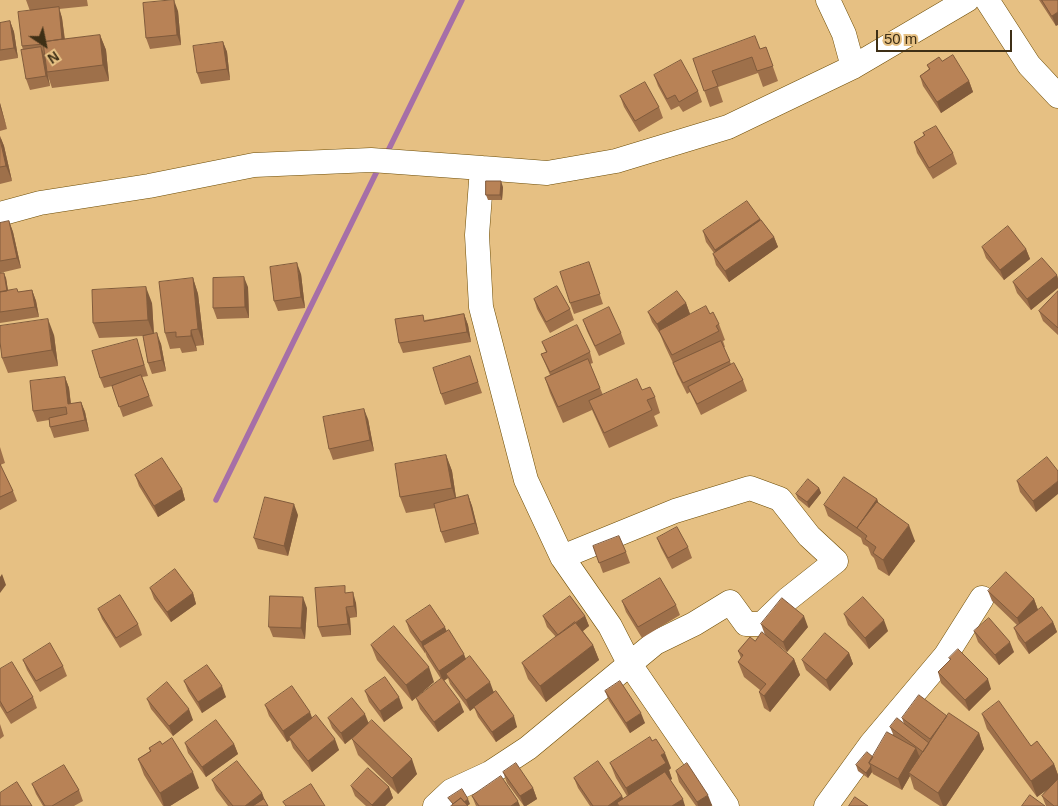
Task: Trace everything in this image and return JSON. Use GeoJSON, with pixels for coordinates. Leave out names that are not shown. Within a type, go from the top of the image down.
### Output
{"type":"FeatureCollection","features":[{"type":"Feature","properties":{"kind":"street"},"geometry":{"type":"LineString","coordinates":[[828,0],[844,34],[853,67]]}},
{"type":"Feature","properties":{"kind":"street"},"geometry":{"type":"LineString","coordinates":[[0,214],[40,203],[149,186],[254,165],[372,160],[547,173],[616,161],[728,127],[853,67],[967,0]]}},
{"type":"Feature","properties":{"kind":"street"},"geometry":{"type":"LineString","coordinates":[[987,0],[1029,65],[1058,96]]}},
{"type":"Feature","properties":{"kind":"street"},"geometry":{"type":"LineString","coordinates":[[482,168],[477,235],[481,307],[526,480],[562,557],[610,626],[629,664],[727,806]]}},
{"type":"Feature","properties":{"kind":"street"},"geometry":{"type":"LineString","coordinates":[[435,806],[451,791],[490,773],[528,748],[656,643],[694,624],[730,602],[746,624],[762,624],[788,599],[836,561],[809,536],[780,499],[750,488],[674,511],[562,557]]}},
{"type":"Feature","properties":{"kind":"street"},"geometry":{"type":"LineString","coordinates":[[826,806],[871,744],[946,655],[982,598]]}},
{"type":"Feature","properties":{"kind":"building"},"geometry":{"type":"Polygon","coordinates":[[[174,0],[177,35],[146,38],[143,3],[174,0]]]}},
{"type":"Feature","properties":{"kind":"building"},"geometry":{"type":"Polygon","coordinates":[[[1042,0],[1058,0],[1058,12],[1052,16],[1042,0]]]}},
{"type":"Feature","properties":{"kind":"building"},"geometry":{"type":"Polygon","coordinates":[[[59,7],[62,39],[43,42],[44,44],[22,46],[18,12],[59,7]]]}},
{"type":"Feature","properties":{"kind":"building"},"geometry":{"type":"Polygon","coordinates":[[[10,21],[14,48],[0,50],[0,23],[10,21]]]}},
{"type":"Feature","properties":{"kind":"building"},"geometry":{"type":"Polygon","coordinates":[[[100,35],[103,65],[47,72],[43,42],[100,35]]]}},
{"type":"Feature","properties":{"kind":"building"},"geometry":{"type":"Polygon","coordinates":[[[755,36],[760,49],[766,47],[773,66],[757,71],[752,57],[712,71],[718,86],[704,91],[693,59],[755,36]]]}},
{"type":"Feature","properties":{"kind":"building"},"geometry":{"type":"Polygon","coordinates":[[[223,42],[227,69],[197,73],[193,46],[223,42]]]}},
{"type":"Feature","properties":{"kind":"building"},"geometry":{"type":"Polygon","coordinates":[[[41,47],[46,76],[26,79],[21,50],[41,47]]]}},
{"type":"Feature","properties":{"kind":"building"},"geometry":{"type":"Polygon","coordinates":[[[953,55],[969,81],[937,102],[920,76],[930,69],[927,65],[939,57],[942,61],[953,55]]]}},
{"type":"Feature","properties":{"kind":"building"},"geometry":{"type":"Polygon","coordinates":[[[681,60],[698,91],[679,102],[675,95],[667,99],[654,75],[681,60]]]}},
{"type":"Feature","properties":{"kind":"building"},"geometry":{"type":"Polygon","coordinates":[[[645,82],[659,107],[635,121],[620,96],[645,82]]]}},
{"type":"Feature","properties":{"kind":"building"},"geometry":{"type":"Polygon","coordinates":[[[936,126],[953,153],[929,168],[914,142],[925,135],[923,133],[936,126]]]}},
{"type":"Feature","properties":{"kind":"building"},"geometry":{"type":"Polygon","coordinates":[[[0,139],[6,166],[0,167],[0,139]]]}},
{"type":"Feature","properties":{"kind":"building"},"geometry":{"type":"Polygon","coordinates":[[[486,181],[501,181],[500,195],[486,195],[486,181]]]}},
{"type":"Feature","properties":{"kind":"building"},"geometry":{"type":"Polygon","coordinates":[[[747,201],[760,219],[715,250],[703,231],[747,201]]]}},
{"type":"Feature","properties":{"kind":"building"},"geometry":{"type":"Polygon","coordinates":[[[761,220],[774,237],[725,271],[713,254],[761,220]]]}},
{"type":"Feature","properties":{"kind":"building"},"geometry":{"type":"Polygon","coordinates":[[[9,221],[17,258],[0,261],[0,223],[9,221]]]}},
{"type":"Feature","properties":{"kind":"building"},"geometry":{"type":"Polygon","coordinates":[[[1008,226],[1026,249],[1000,270],[982,247],[1008,226]]]}},
{"type":"Feature","properties":{"kind":"building"},"geometry":{"type":"Polygon","coordinates":[[[1042,258],[1057,275],[1027,299],[1013,282],[1042,258]]]}},
{"type":"Feature","properties":{"kind":"building"},"geometry":{"type":"Polygon","coordinates":[[[589,262],[600,294],[570,303],[560,272],[589,262]]]}},
{"type":"Feature","properties":{"kind":"building"},"geometry":{"type":"Polygon","coordinates":[[[297,263],[301,297],[274,301],[270,267],[297,263]]]}},
{"type":"Feature","properties":{"kind":"building"},"geometry":{"type":"Polygon","coordinates":[[[0,273],[4,273],[7,291],[0,292],[0,273]]]}},
{"type":"Feature","properties":{"kind":"building"},"geometry":{"type":"Polygon","coordinates":[[[244,277],[245,307],[213,308],[213,278],[244,277]]]}},
{"type":"Feature","properties":{"kind":"building"},"geometry":{"type":"Polygon","coordinates":[[[193,278],[198,329],[191,330],[191,336],[176,337],[176,332],[165,333],[159,282],[193,278]]]}},
{"type":"Feature","properties":{"kind":"building"},"geometry":{"type":"Polygon","coordinates":[[[557,286],[570,309],[546,322],[534,299],[557,286]]]}},
{"type":"Feature","properties":{"kind":"building"},"geometry":{"type":"Polygon","coordinates":[[[146,287],[148,320],[93,323],[92,290],[146,287]]]}},
{"type":"Feature","properties":{"kind":"building"},"geometry":{"type":"Polygon","coordinates":[[[17,289],[18,292],[32,290],[35,307],[0,312],[0,292],[17,289]]]}},
{"type":"Feature","properties":{"kind":"building"},"geometry":{"type":"Polygon","coordinates":[[[677,291],[686,303],[657,324],[648,312],[677,291]]]}},
{"type":"Feature","properties":{"kind":"building"},"geometry":{"type":"Polygon","coordinates":[[[1058,291],[1058,328],[1039,311],[1058,291]]]}},
{"type":"Feature","properties":{"kind":"building"},"geometry":{"type":"Polygon","coordinates":[[[706,306],[710,314],[713,312],[719,324],[716,326],[719,331],[672,355],[659,331],[706,306]]]}},
{"type":"Feature","properties":{"kind":"building"},"geometry":{"type":"Polygon","coordinates":[[[609,307],[621,333],[595,346],[583,320],[609,307]]]}},
{"type":"Feature","properties":{"kind":"building"},"geometry":{"type":"Polygon","coordinates":[[[464,314],[467,332],[399,343],[395,319],[423,315],[424,321],[464,314]]]}},
{"type":"Feature","properties":{"kind":"building"},"geometry":{"type":"Polygon","coordinates":[[[48,319],[52,350],[2,358],[0,326],[48,319]]]}},
{"type":"Feature","properties":{"kind":"building"},"geometry":{"type":"Polygon","coordinates":[[[577,325],[590,352],[550,372],[541,354],[547,352],[542,342],[577,325]]]}},
{"type":"Feature","properties":{"kind":"building"},"geometry":{"type":"Polygon","coordinates":[[[157,333],[162,360],[148,363],[143,336],[157,333]]]}},
{"type":"Feature","properties":{"kind":"building"},"geometry":{"type":"Polygon","coordinates":[[[137,339],[144,365],[100,378],[92,351],[137,339]]]}},
{"type":"Feature","properties":{"kind":"building"},"geometry":{"type":"Polygon","coordinates":[[[721,341],[730,361],[683,383],[673,363],[721,341]]]}},
{"type":"Feature","properties":{"kind":"building"},"geometry":{"type":"Polygon","coordinates":[[[470,356],[478,382],[441,394],[433,368],[470,356]]]}},
{"type":"Feature","properties":{"kind":"building"},"geometry":{"type":"Polygon","coordinates":[[[588,359],[600,388],[558,407],[545,378],[588,359]]]}},
{"type":"Feature","properties":{"kind":"building"},"geometry":{"type":"Polygon","coordinates":[[[734,363],[743,380],[697,404],[688,387],[734,363]]]}},
{"type":"Feature","properties":{"kind":"building"},"geometry":{"type":"Polygon","coordinates":[[[141,375],[149,396],[119,407],[112,386],[141,375]]]}},
{"type":"Feature","properties":{"kind":"building"},"geometry":{"type":"Polygon","coordinates":[[[65,377],[68,404],[81,402],[85,420],[50,427],[49,418],[67,414],[66,407],[33,411],[30,381],[65,377]]]}},
{"type":"Feature","properties":{"kind":"building"},"geometry":{"type":"Polygon","coordinates":[[[637,379],[642,390],[650,387],[655,397],[647,400],[652,410],[604,433],[589,401],[637,379]]]}},
{"type":"Feature","properties":{"kind":"building"},"geometry":{"type":"Polygon","coordinates":[[[364,409],[370,440],[329,449],[323,417],[364,409]]]}},
{"type":"Feature","properties":{"kind":"building"},"geometry":{"type":"Polygon","coordinates":[[[446,455],[452,488],[400,497],[395,464],[446,455]]]}},
{"type":"Feature","properties":{"kind":"building"},"geometry":{"type":"Polygon","coordinates":[[[1047,457],[1058,471],[1058,481],[1033,501],[1017,481],[1047,457]]]}},
{"type":"Feature","properties":{"kind":"building"},"geometry":{"type":"Polygon","coordinates":[[[162,458],[182,489],[154,506],[135,475],[162,458]]]}},
{"type":"Feature","properties":{"kind":"building"},"geometry":{"type":"Polygon","coordinates":[[[0,464],[13,491],[0,497],[0,464]]]}},
{"type":"Feature","properties":{"kind":"building"},"geometry":{"type":"Polygon","coordinates":[[[844,477],[877,499],[857,528],[824,505],[844,477]]]}},
{"type":"Feature","properties":{"kind":"building"},"geometry":{"type":"Polygon","coordinates":[[[808,479],[819,488],[807,502],[796,494],[808,479]]]}},
{"type":"Feature","properties":{"kind":"building"},"geometry":{"type":"Polygon","coordinates":[[[468,495],[475,523],[441,532],[434,504],[468,495]]]}},
{"type":"Feature","properties":{"kind":"building"},"geometry":{"type":"Polygon","coordinates":[[[265,497],[294,504],[284,546],[254,538],[265,497]]]}},
{"type":"Feature","properties":{"kind":"building"},"geometry":{"type":"Polygon","coordinates":[[[877,502],[909,525],[883,560],[873,553],[876,547],[865,539],[867,536],[857,528],[877,502]]]}},
{"type":"Feature","properties":{"kind":"building"},"geometry":{"type":"Polygon","coordinates":[[[677,527],[688,547],[668,558],[657,538],[677,527]]]}},
{"type":"Feature","properties":{"kind":"building"},"geometry":{"type":"Polygon","coordinates":[[[619,536],[626,552],[599,563],[593,546],[619,536]]]}},
{"type":"Feature","properties":{"kind":"building"},"geometry":{"type":"Polygon","coordinates":[[[175,569],[193,593],[167,612],[150,588],[175,569]]]}},
{"type":"Feature","properties":{"kind":"building"},"geometry":{"type":"Polygon","coordinates":[[[1006,572],[1034,599],[1017,618],[988,591],[1006,572]]]}},
{"type":"Feature","properties":{"kind":"building"},"geometry":{"type":"Polygon","coordinates":[[[660,578],[676,605],[638,627],[622,601],[660,578]]]}},
{"type":"Feature","properties":{"kind":"building"},"geometry":{"type":"Polygon","coordinates":[[[345,586],[345,593],[353,592],[354,606],[346,607],[348,624],[318,627],[315,588],[345,586]]]}},
{"type":"Feature","properties":{"kind":"building"},"geometry":{"type":"Polygon","coordinates":[[[120,595],[138,624],[116,638],[98,609],[120,595]]]}},
{"type":"Feature","properties":{"kind":"building"},"geometry":{"type":"Polygon","coordinates":[[[270,596],[303,597],[301,628],[269,627],[270,596]]]}},
{"type":"Feature","properties":{"kind":"building"},"geometry":{"type":"Polygon","coordinates":[[[570,596],[585,616],[558,635],[543,616],[570,596]]]}},
{"type":"Feature","properties":{"kind":"building"},"geometry":{"type":"Polygon","coordinates":[[[863,597],[884,620],[865,638],[844,614],[863,597]]]}},
{"type":"Feature","properties":{"kind":"building"},"geometry":{"type":"Polygon","coordinates":[[[782,598],[804,616],[783,642],[761,624],[782,598]]]}},
{"type":"Feature","properties":{"kind":"building"},"geometry":{"type":"Polygon","coordinates":[[[430,605],[445,627],[421,642],[406,621],[430,605]]]}},
{"type":"Feature","properties":{"kind":"building"},"geometry":{"type":"Polygon","coordinates":[[[1042,607],[1053,622],[1025,643],[1014,628],[1042,607]]]}},
{"type":"Feature","properties":{"kind":"building"},"geometry":{"type":"Polygon","coordinates":[[[989,618],[1010,642],[995,655],[974,631],[989,618]]]}},
{"type":"Feature","properties":{"kind":"building"},"geometry":{"type":"Polygon","coordinates":[[[575,622],[593,645],[540,686],[522,663],[575,622]]]}},
{"type":"Feature","properties":{"kind":"building"},"geometry":{"type":"Polygon","coordinates":[[[394,626],[429,667],[406,685],[371,645],[394,626]]]}},
{"type":"Feature","properties":{"kind":"building"},"geometry":{"type":"Polygon","coordinates":[[[449,630],[464,654],[439,671],[423,646],[449,630]]]}},
{"type":"Feature","properties":{"kind":"building"},"geometry":{"type":"Polygon","coordinates":[[[762,632],[794,659],[764,696],[759,692],[766,684],[738,662],[743,655],[738,651],[750,637],[755,641],[762,632]]]}},
{"type":"Feature","properties":{"kind":"building"},"geometry":{"type":"Polygon","coordinates":[[[825,633],[849,653],[826,680],[802,660],[825,633]]]}},
{"type":"Feature","properties":{"kind":"building"},"geometry":{"type":"Polygon","coordinates":[[[50,643],[63,666],[36,681],[23,660],[50,643]]]}},
{"type":"Feature","properties":{"kind":"building"},"geometry":{"type":"Polygon","coordinates":[[[958,649],[988,679],[965,700],[938,672],[958,649]]]}},
{"type":"Feature","properties":{"kind":"building"},"geometry":{"type":"Polygon","coordinates":[[[470,656],[490,682],[466,700],[446,674],[470,656]]]}},
{"type":"Feature","properties":{"kind":"building"},"geometry":{"type":"Polygon","coordinates":[[[12,662],[33,697],[7,713],[0,701],[0,669],[12,662]]]}},
{"type":"Feature","properties":{"kind":"building"},"geometry":{"type":"Polygon","coordinates":[[[207,665],[222,686],[198,702],[184,681],[207,665]]]}},
{"type":"Feature","properties":{"kind":"building"},"geometry":{"type":"Polygon","coordinates":[[[385,677],[399,697],[380,711],[365,691],[385,677]]]}},
{"type":"Feature","properties":{"kind":"building"},"geometry":{"type":"Polygon","coordinates":[[[442,678],[460,702],[434,722],[416,698],[442,678]]]}},
{"type":"Feature","properties":{"kind":"building"},"geometry":{"type":"Polygon","coordinates":[[[620,681],[641,713],[626,723],[605,691],[620,681]]]}},
{"type":"Feature","properties":{"kind":"building"},"geometry":{"type":"Polygon","coordinates":[[[167,682],[189,709],[169,726],[147,699],[167,682]]]}},
{"type":"Feature","properties":{"kind":"building"},"geometry":{"type":"Polygon","coordinates":[[[292,686],[310,712],[283,731],[265,705],[292,686]]]}},
{"type":"Feature","properties":{"kind":"building"},"geometry":{"type":"Polygon","coordinates":[[[496,691],[514,716],[492,732],[474,707],[496,691]]]}},
{"type":"Feature","properties":{"kind":"building"},"geometry":{"type":"Polygon","coordinates":[[[919,695],[947,716],[930,739],[902,718],[919,695]]]}},
{"type":"Feature","properties":{"kind":"building"},"geometry":{"type":"Polygon","coordinates":[[[352,698],[365,714],[341,733],[328,718],[352,698]]]}},
{"type":"Feature","properties":{"kind":"building"},"geometry":{"type":"Polygon","coordinates":[[[999,701],[1031,746],[1037,741],[1054,764],[1031,781],[982,714],[999,701]]]}},
{"type":"Feature","properties":{"kind":"building"},"geometry":{"type":"Polygon","coordinates":[[[949,713],[979,733],[938,793],[909,773],[949,713]]]}},
{"type":"Feature","properties":{"kind":"building"},"geometry":{"type":"Polygon","coordinates":[[[316,715],[335,739],[308,761],[289,737],[316,715]]]}},
{"type":"Feature","properties":{"kind":"building"},"geometry":{"type":"Polygon","coordinates":[[[897,718],[929,743],[923,752],[890,727],[897,718]]]}},
{"type":"Feature","properties":{"kind":"building"},"geometry":{"type":"Polygon","coordinates":[[[216,720],[234,744],[202,767],[185,743],[216,720]]]}},
{"type":"Feature","properties":{"kind":"building"},"geometry":{"type":"Polygon","coordinates":[[[372,720],[412,759],[392,778],[352,739],[372,720]]]}},
{"type":"Feature","properties":{"kind":"building"},"geometry":{"type":"Polygon","coordinates":[[[887,732],[916,748],[898,779],[869,763],[887,732]]]}},
{"type":"Feature","properties":{"kind":"building"},"geometry":{"type":"Polygon","coordinates":[[[650,737],[652,741],[656,739],[665,753],[661,755],[666,763],[626,788],[610,763],[650,737]]]}},
{"type":"Feature","properties":{"kind":"building"},"geometry":{"type":"Polygon","coordinates":[[[172,738],[193,772],[160,793],[138,759],[151,751],[149,748],[160,741],[162,744],[172,738]]]}},
{"type":"Feature","properties":{"kind":"building"},"geometry":{"type":"Polygon","coordinates":[[[867,752],[873,757],[869,763],[871,766],[866,773],[856,765],[867,752]]]}},
{"type":"Feature","properties":{"kind":"building"},"geometry":{"type":"Polygon","coordinates":[[[237,761],[262,793],[245,806],[233,806],[212,780],[237,761]]]}},
{"type":"Feature","properties":{"kind":"building"},"geometry":{"type":"Polygon","coordinates":[[[598,761],[622,796],[608,806],[593,806],[574,778],[598,761]]]}},
{"type":"Feature","properties":{"kind":"building"},"geometry":{"type":"Polygon","coordinates":[[[516,763],[533,788],[520,796],[503,772],[516,763]]]}},
{"type":"Feature","properties":{"kind":"building"},"geometry":{"type":"Polygon","coordinates":[[[687,763],[708,795],[697,802],[676,771],[687,763]]]}},
{"type":"Feature","properties":{"kind":"building"},"geometry":{"type":"Polygon","coordinates":[[[64,765],[79,790],[52,806],[45,806],[32,784],[64,765]]]}},
{"type":"Feature","properties":{"kind":"building"},"geometry":{"type":"Polygon","coordinates":[[[368,768],[389,787],[372,805],[351,786],[368,768]]]}},
{"type":"Feature","properties":{"kind":"building"},"geometry":{"type":"Polygon","coordinates":[[[665,772],[683,799],[672,806],[619,806],[617,803],[665,772]]]}},
{"type":"Feature","properties":{"kind":"building"},"geometry":{"type":"Polygon","coordinates":[[[501,776],[518,801],[511,806],[479,806],[472,796],[501,776]]]}},
{"type":"Feature","properties":{"kind":"building"},"geometry":{"type":"Polygon","coordinates":[[[1058,779],[1058,806],[1054,806],[1042,796],[1058,779]]]}},
{"type":"Feature","properties":{"kind":"building"},"geometry":{"type":"Polygon","coordinates":[[[17,782],[32,806],[0,806],[0,793],[17,782]]]}},
{"type":"Feature","properties":{"kind":"building"},"geometry":{"type":"Polygon","coordinates":[[[311,784],[325,806],[286,806],[283,802],[311,784]]]}},
{"type":"Feature","properties":{"kind":"building"},"geometry":{"type":"Polygon","coordinates":[[[462,789],[468,799],[464,802],[461,798],[453,804],[448,798],[462,789]]]}},
{"type":"Feature","properties":{"kind":"building"},"geometry":{"type":"Polygon","coordinates":[[[1030,795],[1045,806],[1022,806],[1030,795]]]}},
{"type":"Feature","properties":{"kind":"building"},"geometry":{"type":"Polygon","coordinates":[[[855,797],[868,806],[849,806],[855,797]]]}},
{"type":"Feature","properties":{"kind":"building"},"geometry":{"type":"Polygon","coordinates":[[[461,798],[468,806],[451,806],[461,798]]]}},
{"type":"Feature","properties":{"kind":"building"},"geometry":{"type":"Polygon","coordinates":[[[264,799],[268,806],[253,806],[264,799]]]}},
{"type":"Feature","properties":{"kind":"waterway"},"geometry":{"type":"LineString","coordinates":[[386,155],[462,0]]}},
{"type":"Feature","properties":{"kind":"waterway"},"geometry":{"type":"LineString","coordinates":[[216,500],[380,165]]}}]}
